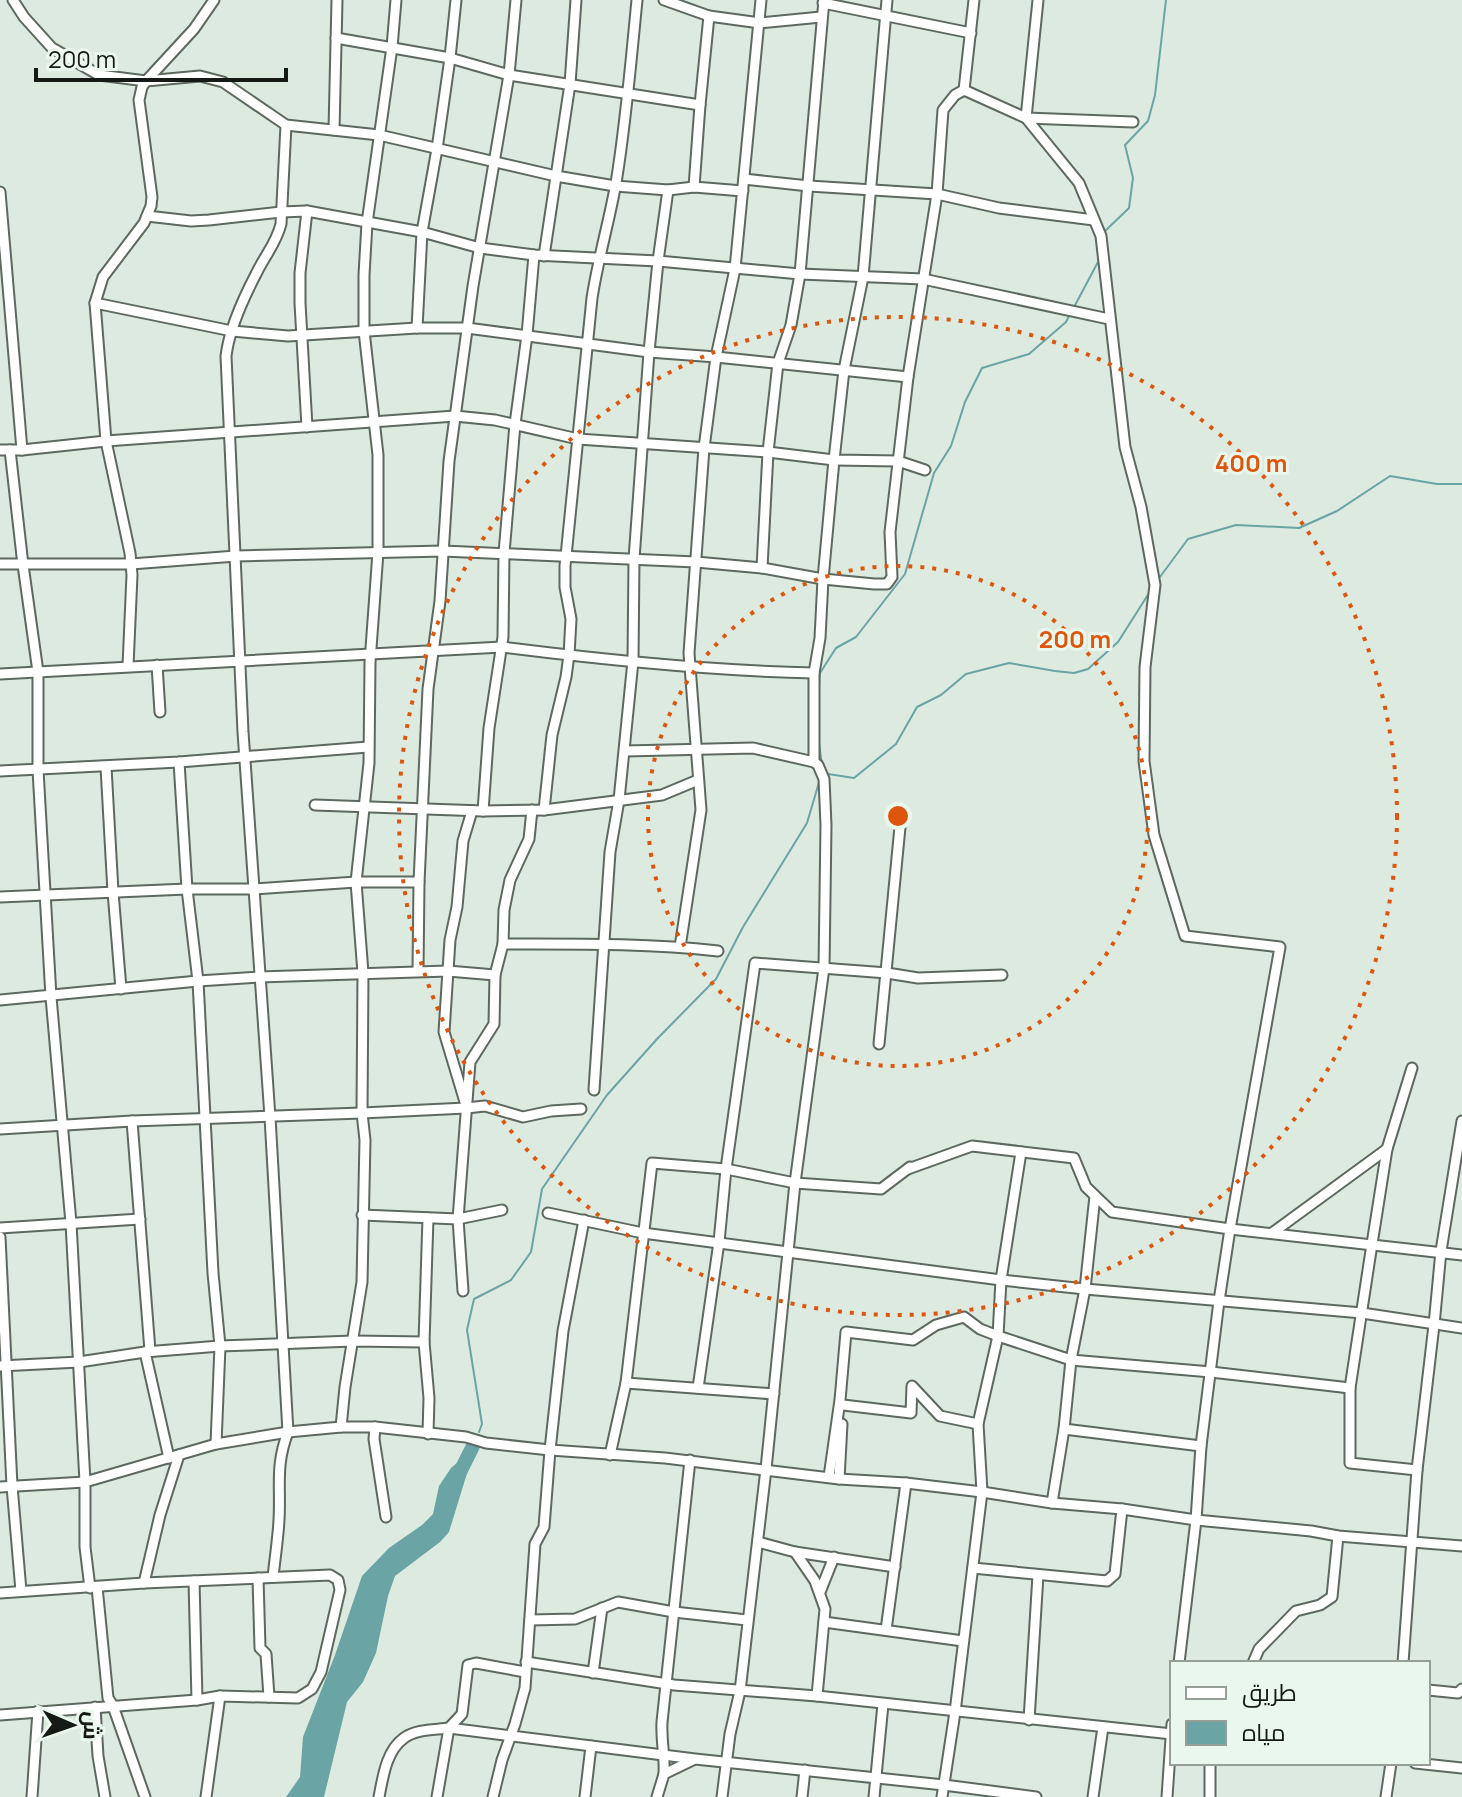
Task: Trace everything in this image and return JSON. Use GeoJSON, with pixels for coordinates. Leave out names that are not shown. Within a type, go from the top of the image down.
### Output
{"type":"FeatureCollection","features":[{"type":"Feature","properties":{"kind":"street"},"geometry":{"type":"LineString","coordinates":[[13,0],[52,48],[99,75],[146,81],[200,76],[215,79],[286,125],[379,135],[556,176],[615,186],[743,191]]}},
{"type":"Feature","properties":{"kind":"street"},"geometry":{"type":"LineString","coordinates":[[128,666],[131,564],[106,441],[95,303],[103,277],[140,229],[152,197],[140,93],[146,81],[194,29],[214,0]]}},
{"type":"Feature","properties":{"kind":"street"},"geometry":{"type":"LineString","coordinates":[[334,130],[337,0]]}},
{"type":"Feature","properties":{"kind":"street"},"geometry":{"type":"LineString","coordinates":[[341,1427],[362,1282],[365,1140],[362,1113],[363,973],[356,882],[369,763],[371,655],[378,552],[378,455],[364,331],[364,275],[367,223],[396,0]]}},
{"type":"Feature","properties":{"kind":"street"},"geometry":{"type":"LineString","coordinates":[[417,328],[422,232],[437,149],[456,0]]}},
{"type":"Feature","properties":{"kind":"street"},"geometry":{"type":"LineString","coordinates":[[418,971],[428,689],[440,601],[445,506],[467,328],[509,75],[516,0]]}},
{"type":"Feature","properties":{"kind":"street"},"geometry":{"type":"LineString","coordinates":[[483,811],[489,728],[502,647],[504,553],[515,424],[539,256],[556,176],[570,84],[576,0]]}},
{"type":"Feature","properties":{"kind":"street"},"geometry":{"type":"LineString","coordinates":[[544,810],[552,735],[569,655],[571,619],[564,577],[587,344],[598,259],[615,186],[629,94],[637,0]]}},
{"type":"Feature","properties":{"kind":"street"},"geometry":{"type":"LineString","coordinates":[[664,0],[696,5],[709,16],[760,23],[821,17]]}},
{"type":"Feature","properties":{"kind":"street"},"geometry":{"type":"LineString","coordinates":[[680,947],[701,810],[689,665],[704,448],[716,357],[735,269],[761,0]]}},
{"type":"Feature","properties":{"kind":"street"},"geometry":{"type":"LineString","coordinates":[[814,762],[814,673],[820,638],[834,460],[844,370],[863,277],[887,0]]}},
{"type":"Feature","properties":{"kind":"street"},"geometry":{"type":"LineString","coordinates":[[964,90],[974,0]]}},
{"type":"Feature","properties":{"kind":"street"},"geometry":{"type":"LineString","coordinates":[[1038,0],[1026,118],[1079,183],[1101,236],[1125,447],[1141,507],[1155,585],[1145,667],[1144,761],[1154,835],[1185,936],[1280,947],[1219,1301],[1179,1661]]}},
{"type":"Feature","properties":{"kind":"street"},"geometry":{"type":"LineString","coordinates":[[762,568],[768,452],[778,363],[791,325],[800,274],[823,2],[971,33]]}},
{"type":"Feature","properties":{"kind":"street"},"geometry":{"type":"LineString","coordinates":[[694,187],[709,16]]}},
{"type":"Feature","properties":{"kind":"street"},"geometry":{"type":"LineString","coordinates":[[336,38],[450,58],[509,75],[700,105]]}},
{"type":"Feature","properties":{"kind":"street"},"geometry":{"type":"LineString","coordinates":[[964,90],[1026,118],[1133,122]]}},
{"type":"Feature","properties":{"kind":"street"},"geometry":{"type":"LineString","coordinates":[[0,564],[131,564],[236,556],[443,551],[696,562],[887,584],[892,577],[890,532],[908,377],[937,194],[943,110],[955,95],[964,90]]}},
{"type":"Feature","properties":{"kind":"street"},"geometry":{"type":"LineString","coordinates":[[273,1577],[279,1518],[280,1453],[288,1432],[245,758],[226,356],[232,331],[256,272],[277,239],[286,125]]}},
{"type":"Feature","properties":{"kind":"street"},"geometry":{"type":"LineString","coordinates":[[744,179],[937,194],[999,208],[1094,220]]}},
{"type":"Feature","properties":{"kind":"street"},"geometry":{"type":"LineString","coordinates":[[594,1090],[610,852],[625,751],[633,661],[634,559],[649,352],[668,190]]}},
{"type":"Feature","properties":{"kind":"street"},"geometry":{"type":"LineString","coordinates":[[0,192],[22,450]]}},
{"type":"Feature","properties":{"kind":"street"},"geometry":{"type":"LineString","coordinates":[[147,216],[191,221],[307,211],[422,232],[480,248],[539,256],[923,279],[1109,319]]}},
{"type":"Feature","properties":{"kind":"street"},"geometry":{"type":"LineString","coordinates":[[307,211],[300,273],[307,427]]}},
{"type":"Feature","properties":{"kind":"street"},"geometry":{"type":"LineString","coordinates":[[95,303],[232,331],[301,336],[417,328],[467,328],[649,352],[908,377]]}},
{"type":"Feature","properties":{"kind":"street"},"geometry":{"type":"LineString","coordinates":[[145,1797],[108,1698],[85,1547],[85,1482],[71,1223],[51,997],[38,770],[38,672],[5,450],[455,416],[515,424],[578,439],[768,452],[834,460],[898,461],[925,470]]}},
{"type":"Feature","properties":{"kind":"street"},"geometry":{"type":"LineString","coordinates":[[0,674],[502,647],[741,671],[814,673]]}},
{"type":"Feature","properties":{"kind":"street"},"geometry":{"type":"LineString","coordinates":[[157,665],[160,712]]}},
{"type":"Feature","properties":{"kind":"street"},"geometry":{"type":"LineString","coordinates":[[0,771],[245,758],[368,747]]}},
{"type":"Feature","properties":{"kind":"street"},"geometry":{"type":"LineString","coordinates":[[625,751],[753,748],[814,762],[824,779],[824,968],[795,1183],[740,1691],[722,1797]]}},
{"type":"Feature","properties":{"kind":"street"},"geometry":{"type":"LineString","coordinates":[[179,762],[187,889],[198,981],[213,1273],[220,1346],[216,1444]]}},
{"type":"Feature","properties":{"kind":"street"},"geometry":{"type":"LineString","coordinates":[[106,767],[121,989]]}},
{"type":"Feature","properties":{"kind":"street"},"geometry":{"type":"LineString","coordinates":[[315,805],[472,811],[544,810],[662,795],[698,780]]}},
{"type":"Feature","properties":{"kind":"street"},"geometry":{"type":"LineString","coordinates":[[463,1291],[458,1219],[470,1062],[494,1024],[495,975],[503,944],[504,910],[510,880],[529,839],[532,810]]}},
{"type":"Feature","properties":{"kind":"street"},"geometry":{"type":"LineString","coordinates":[[466,1108],[444,1032],[450,940],[457,907],[463,841],[472,811]]}},
{"type":"Feature","properties":{"kind":"street"},"geometry":{"type":"LineString","coordinates":[[879,1044],[900,827]]}},
{"type":"Feature","properties":{"kind":"street"},"geometry":{"type":"LineString","coordinates":[[0,897],[419,882]]}},
{"type":"Feature","properties":{"kind":"street"},"geometry":{"type":"LineString","coordinates":[[503,944],[604,943],[718,951]]}},
{"type":"Feature","properties":{"kind":"street"},"geometry":{"type":"LineString","coordinates":[[698,1388],[755,963],[918,978],[1002,975]]}},
{"type":"Feature","properties":{"kind":"street"},"geometry":{"type":"LineString","coordinates":[[0,1000],[259,977],[418,971],[495,975]]}},
{"type":"Feature","properties":{"kind":"street"},"geometry":{"type":"LineString","coordinates":[[1412,1068],[1387,1149],[1372,1244],[1350,1388],[1350,1463],[1417,1470]]}},
{"type":"Feature","properties":{"kind":"street"},"geometry":{"type":"LineString","coordinates":[[0,1129],[485,1106],[523,1117],[581,1109]]}},
{"type":"Feature","properties":{"kind":"street"},"geometry":{"type":"LineString","coordinates":[[132,1121],[148,1352],[174,1457],[144,1583]]}},
{"type":"Feature","properties":{"kind":"street"},"geometry":{"type":"LineString","coordinates":[[1403,1661],[1417,1470],[1441,1251],[1462,1121]]}},
{"type":"Feature","properties":{"kind":"street"},"geometry":{"type":"LineString","coordinates":[[610,1455],[626,1383],[652,1163],[726,1169],[795,1183],[881,1189],[909,1168],[972,1146],[1074,1158],[1086,1187],[1112,1212],[1230,1229],[1462,1255]]}},
{"type":"Feature","properties":{"kind":"street"},"geometry":{"type":"LineString","coordinates":[[1272,1233],[1387,1149]]}},
{"type":"Feature","properties":{"kind":"street"},"geometry":{"type":"LineString","coordinates":[[942,1797],[982,1492],[978,1424],[998,1336],[1001,1280],[1021,1152]]}},
{"type":"Feature","properties":{"kind":"street"},"geometry":{"type":"LineString","coordinates":[[1052,1503],[1071,1360],[1085,1289],[1095,1196]]}},
{"type":"Feature","properties":{"kind":"street"},"geometry":{"type":"LineString","coordinates":[[362,1215],[458,1219],[502,1210]]}},
{"type":"Feature","properties":{"kind":"street"},"geometry":{"type":"LineString","coordinates":[[548,1213],[643,1233],[1001,1280],[1362,1313],[1462,1328]]}},
{"type":"Feature","properties":{"kind":"street"},"geometry":{"type":"LineString","coordinates":[[428,1218],[424,1342],[429,1398],[428,1434]]}},
{"type":"Feature","properties":{"kind":"street"},"geometry":{"type":"LineString","coordinates":[[0,1228],[140,1219]]}},
{"type":"Feature","properties":{"kind":"street"},"geometry":{"type":"LineString","coordinates":[[493,1797],[525,1688],[535,1544],[544,1527],[563,1331],[584,1220]]}},
{"type":"Feature","properties":{"kind":"street"},"geometry":{"type":"LineString","coordinates":[[0,1237],[4,1366],[21,1591]]}},
{"type":"Feature","properties":{"kind":"street"},"geometry":{"type":"LineString","coordinates":[[846,1332],[913,1340],[936,1325],[964,1317],[980,1329],[1071,1360],[1350,1388]]}},
{"type":"Feature","properties":{"kind":"street"},"geometry":{"type":"LineString","coordinates":[[834,1478],[843,1405],[846,1332]]}},
{"type":"Feature","properties":{"kind":"street"},"geometry":{"type":"LineString","coordinates":[[834,1478],[846,1332]]}},
{"type":"Feature","properties":{"kind":"street"},"geometry":{"type":"LineString","coordinates":[[4,1366],[79,1362],[220,1346],[424,1342]]}},
{"type":"Feature","properties":{"kind":"street"},"geometry":{"type":"LineString","coordinates":[[626,1383],[774,1394]]}},
{"type":"Feature","properties":{"kind":"street"},"geometry":{"type":"LineString","coordinates":[[843,1405],[911,1413],[912,1386],[940,1416],[978,1424]]}},
{"type":"Feature","properties":{"kind":"street"},"geometry":{"type":"LineString","coordinates":[[375,1427],[374,1439],[386,1517]]}},
{"type":"Feature","properties":{"kind":"street"},"geometry":{"type":"LineString","coordinates":[[0,1487],[85,1482],[216,1444],[288,1432],[375,1427],[466,1437],[486,1443],[690,1460],[1338,1536],[1462,1546]]}},
{"type":"Feature","properties":{"kind":"street"},"geometry":{"type":"LineString","coordinates":[[1064,1429],[1201,1446]]}},
{"type":"Feature","properties":{"kind":"street"},"geometry":{"type":"LineString","coordinates":[[657,1797],[664,1774],[665,1755],[661,1738],[665,1684],[690,1460]]}},
{"type":"Feature","properties":{"kind":"street"},"geometry":{"type":"LineString","coordinates":[[886,1630],[906,1483]]}},
{"type":"Feature","properties":{"kind":"street"},"geometry":{"type":"LineString","coordinates":[[973,1568],[1104,1582],[1110,1580],[1115,1574],[1122,1509]]}},
{"type":"Feature","properties":{"kind":"street"},"geometry":{"type":"LineString","coordinates":[[1254,1661],[1259,1649],[1296,1611],[1320,1605],[1332,1597],[1338,1536]]}},
{"type":"Feature","properties":{"kind":"street"},"geometry":{"type":"LineString","coordinates":[[758,1542],[795,1552],[895,1567]]}},
{"type":"Feature","properties":{"kind":"street"},"geometry":{"type":"LineString","coordinates":[[795,1552],[815,1581],[825,1609],[817,1696]]}},
{"type":"Feature","properties":{"kind":"street"},"geometry":{"type":"LineString","coordinates":[[820,1592],[834,1557]]}},
{"type":"Feature","properties":{"kind":"street"},"geometry":{"type":"LineString","coordinates":[[0,1593],[330,1575],[338,1580],[340,1590],[321,1672],[312,1689],[298,1698],[220,1696],[0,1715]]}},
{"type":"Feature","properties":{"kind":"street"},"geometry":{"type":"LineString","coordinates":[[1029,1720],[1038,1575]]}},
{"type":"Feature","properties":{"kind":"street"},"geometry":{"type":"LineString","coordinates":[[258,1578],[260,1648],[266,1654],[269,1697]]}},
{"type":"Feature","properties":{"kind":"street"},"geometry":{"type":"LineString","coordinates":[[194,1581],[197,1700]]}},
{"type":"Feature","properties":{"kind":"street"},"geometry":{"type":"LineString","coordinates":[[530,1620],[575,1619],[618,1602],[747,1620]]}},
{"type":"Feature","properties":{"kind":"street"},"geometry":{"type":"LineString","coordinates":[[593,1673],[602,1608]]}},
{"type":"Feature","properties":{"kind":"street"},"geometry":{"type":"LineString","coordinates":[[824,1622],[963,1641]]}},
{"type":"Feature","properties":{"kind":"street"},"geometry":{"type":"LineString","coordinates":[[437,1797],[449,1728],[462,1714],[468,1665],[476,1663],[1029,1720],[1170,1731]]}},
{"type":"Feature","properties":{"kind":"street"},"geometry":{"type":"LineString","coordinates":[[1430,1690],[1458,1693],[1462,1689]]}},
{"type":"Feature","properties":{"kind":"street"},"geometry":{"type":"LineString","coordinates":[[206,1797],[220,1696]]}},
{"type":"Feature","properties":{"kind":"street"},"geometry":{"type":"LineString","coordinates":[[874,1797],[883,1704]]}},
{"type":"Feature","properties":{"kind":"street"},"geometry":{"type":"LineString","coordinates":[[95,1707],[98,1756],[105,1797]]}},
{"type":"Feature","properties":{"kind":"street"},"geometry":{"type":"LineString","coordinates":[[32,1797],[38,1711]]}},
{"type":"Feature","properties":{"kind":"street"},"geometry":{"type":"LineString","coordinates":[[1093,1797],[1103,1727]]}},
{"type":"Feature","properties":{"kind":"street"},"geometry":{"type":"LineString","coordinates":[[379,1797],[385,1766],[404,1738],[419,1732],[449,1728],[1036,1797]]}},
{"type":"Feature","properties":{"kind":"street"},"geometry":{"type":"LineString","coordinates":[[585,1797],[591,1746]]}},
{"type":"Feature","properties":{"kind":"street"},"geometry":{"type":"LineString","coordinates":[[1167,1797],[1170,1757]]}},
{"type":"Feature","properties":{"kind":"street"},"geometry":{"type":"LineString","coordinates":[[664,1774],[695,1759]]}},
{"type":"Feature","properties":{"kind":"street"},"geometry":{"type":"LineString","coordinates":[[1210,1765],[1210,1797]]}},
{"type":"Feature","properties":{"kind":"street"},"geometry":{"type":"LineString","coordinates":[[1386,1797],[1391,1765]]}},
{"type":"Feature","properties":{"kind":"street"},"geometry":{"type":"LineString","coordinates":[[1430,1765],[1462,1768]]}},
{"type":"Feature","properties":{"kind":"street"},"geometry":{"type":"LineString","coordinates":[[802,1797],[805,1770]]}},
{"type":"Feature","properties":{"kind":"water"},"geometry":{"type":"Polygon","coordinates":[[[468,1459],[468,1470],[449,1532],[395,1576],[376,1653],[363,1682],[347,1702],[324,1797],[286,1797],[300,1777],[303,1737],[362,1576],[389,1548],[433,1514],[439,1486],[451,1468],[468,1459]]]}},
{"type":"Feature","properties":{"kind":"waterway"},"geometry":{"type":"LineString","coordinates":[[1104,232],[1129,208],[1133,178],[1125,145],[1148,121],[1155,95],[1166,0]]}},
{"type":"Feature","properties":{"kind":"waterway"},"geometry":{"type":"LineString","coordinates":[[1073,309],[1098,262],[1099,253]]}},
{"type":"Feature","properties":{"kind":"waterway"},"geometry":{"type":"LineString","coordinates":[[819,686],[820,673],[836,648],[856,637],[905,574],[934,473],[951,446],[965,402],[982,368],[1029,354],[1066,322],[1070,314]]}},
{"type":"Feature","properties":{"kind":"waterway"},"geometry":{"type":"LineString","coordinates":[[1157,581],[1188,539],[1236,525],[1299,528],[1337,511],[1390,476],[1437,484],[1462,484]]}},
{"type":"Feature","properties":{"kind":"waterway"},"geometry":{"type":"LineString","coordinates":[[828,774],[854,778],[896,744],[917,707],[941,695],[966,674],[1009,663],[1074,673],[1088,669],[1118,642],[1151,590]]}},
{"type":"Feature","properties":{"kind":"waterway"},"geometry":{"type":"LineString","coordinates":[[818,736],[822,765]]}},
{"type":"Feature","properties":{"kind":"waterway"},"geometry":{"type":"LineString","coordinates":[[479,1432],[482,1424],[467,1330],[474,1299],[511,1280],[531,1252],[542,1189],[607,1095],[716,979],[743,927],[807,823],[820,779]]}},
{"type":"Feature","properties":{"kind":"waterway"},"geometry":{"type":"LineString","coordinates":[[459,1474],[473,1446]]}}]}
